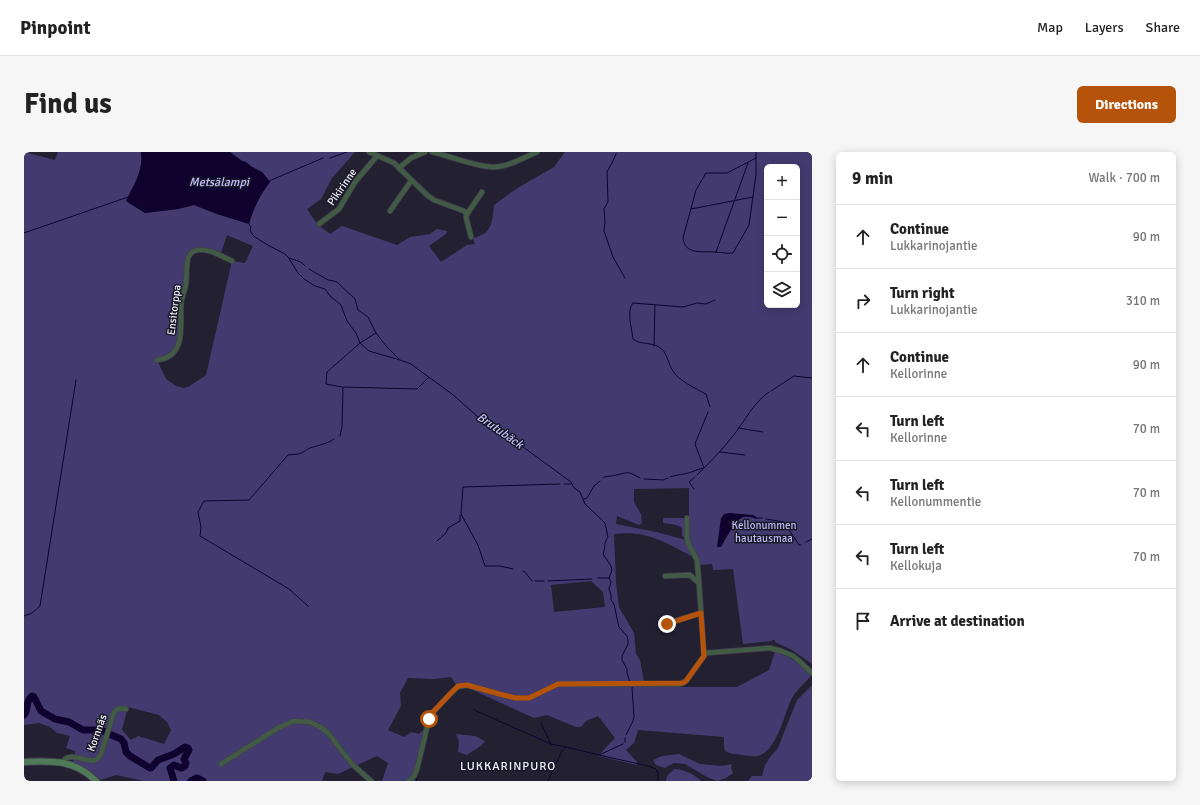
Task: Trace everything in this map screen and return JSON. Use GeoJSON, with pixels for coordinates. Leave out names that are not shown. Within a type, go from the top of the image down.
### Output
{"type":"FeatureCollection","features":[{"type":"Feature","properties":{"kind":"main road"},"geometry":{"type":"LineString","coordinates":[[24,762],[63,762],[80,769],[96,781]]}},
{"type":"Feature","properties":{"kind":"street"},"geometry":{"type":"LineString","coordinates":[[369,152],[389,160],[399,168],[423,193],[434,200],[466,214]]}},
{"type":"Feature","properties":{"kind":"street"},"geometry":{"type":"LineString","coordinates":[[399,168],[411,158],[424,152]]}},
{"type":"Feature","properties":{"kind":"street"},"geometry":{"type":"LineString","coordinates":[[432,152],[493,167],[506,164],[537,152]]}},
{"type":"Feature","properties":{"kind":"street","name":"Pikirinne"},"geometry":{"type":"LineString","coordinates":[[319,224],[339,209],[355,182],[377,156]]}},
{"type":"Feature","properties":{"kind":"street"},"geometry":{"type":"LineString","coordinates":[[390,211],[411,181]]}},
{"type":"Feature","properties":{"kind":"street"},"geometry":{"type":"LineString","coordinates":[[471,237],[466,214],[482,192]]}},
{"type":"Feature","properties":{"kind":"street","name":"Ensitorppa"},"geometry":{"type":"LineString","coordinates":[[157,360],[169,355],[175,350],[178,344],[182,327],[181,303],[186,284],[189,255],[193,252],[203,250],[232,261]]}},
{"type":"Feature","properties":{"kind":"street"},"geometry":{"type":"LineString","coordinates":[[409,781],[414,776],[417,769],[429,719],[433,712],[458,686],[467,685],[516,698],[529,698],[558,684],[683,683],[686,681],[705,653],[697,560],[687,539],[687,518]]}},
{"type":"Feature","properties":{"kind":"street"},"geometry":{"type":"LineString","coordinates":[[665,576],[690,574],[699,583]]}},
{"type":"Feature","properties":{"kind":"street"},"geometry":{"type":"LineString","coordinates":[[665,624],[701,613]]}},
{"type":"Feature","properties":{"kind":"street"},"geometry":{"type":"LineString","coordinates":[[705,653],[770,648],[793,656],[812,673]]}},
{"type":"Feature","properties":{"kind":"street","name":"Kornnäs"},"geometry":{"type":"LineString","coordinates":[[63,762],[65,759],[72,756],[93,761],[97,759],[101,754],[114,712],[117,709],[126,709]]}},
{"type":"Feature","properties":{"kind":"street"},"geometry":{"type":"LineString","coordinates":[[221,764],[278,728],[294,721],[310,722],[322,728],[329,734],[352,764],[371,781]]}},
{"type":"Feature","properties":{"kind":"green space","name":"Kellonummen hautausmaa"},"geometry":{"type":"Polygon","coordinates":[[[24,152],[55,160],[58,152],[141,152],[141,165],[135,183],[126,201],[145,213],[178,209],[194,205],[249,224],[263,192],[270,182],[262,172],[242,161],[230,152],[355,152],[332,178],[321,199],[307,209],[317,224],[330,234],[342,226],[397,245],[410,237],[430,234],[437,229],[447,231],[446,234],[429,246],[441,262],[467,245],[475,244],[473,238],[480,236],[488,230],[490,226],[494,205],[516,189],[554,167],[565,152],[812,152],[812,664],[792,650],[775,642],[775,640],[743,644],[733,569],[713,570],[712,564],[700,565],[690,542],[689,488],[634,489],[634,502],[641,514],[642,523],[639,525],[617,516],[616,524],[686,540],[693,557],[655,538],[626,533],[614,534],[616,583],[619,607],[634,633],[636,654],[640,660],[644,682],[634,681],[634,687],[737,687],[769,670],[775,652],[795,661],[811,676],[793,697],[774,741],[764,753],[757,756],[752,756],[728,752],[724,747],[724,737],[638,730],[634,743],[626,750],[637,762],[637,765],[598,756],[615,738],[598,716],[586,721],[581,727],[576,727],[547,715],[534,718],[466,687],[457,686],[451,677],[434,679],[408,678],[400,693],[401,706],[388,730],[404,737],[411,732],[419,734],[424,729],[414,776],[416,781],[382,781],[388,763],[377,756],[338,774],[325,772],[322,781],[144,781],[116,775],[100,780],[83,767],[72,762],[74,760],[75,751],[66,748],[70,736],[57,733],[50,727],[39,723],[24,725],[24,152]],[[227,235],[220,256],[203,250],[191,253],[182,298],[182,327],[177,347],[169,355],[157,360],[166,379],[176,386],[184,388],[188,387],[206,375],[232,261],[245,263],[253,246],[227,235]],[[591,581],[551,585],[554,612],[605,607],[603,592],[591,581]],[[128,707],[122,730],[131,740],[138,736],[164,744],[171,730],[167,722],[159,715],[128,707]]]}},
{"type":"Feature","properties":{"kind":"green space"},"geometry":{"type":"Polygon","coordinates":[[[663,518],[685,518],[686,537],[682,536],[681,527],[663,523],[663,518]]]}},
{"type":"Feature","properties":{"kind":"green space"},"geometry":{"type":"Polygon","coordinates":[[[812,685],[812,781],[748,781],[752,776],[762,776],[765,765],[778,748],[797,700],[812,685]]]}},
{"type":"Feature","properties":{"kind":"green space"},"geometry":{"type":"Polygon","coordinates":[[[456,734],[475,736],[485,741],[480,747],[467,755],[458,752],[459,741],[456,734]]]}},
{"type":"Feature","properties":{"kind":"green space"},"geometry":{"type":"Polygon","coordinates":[[[679,754],[700,764],[722,766],[732,764],[731,768],[733,773],[726,778],[717,781],[685,764],[674,763],[665,768],[656,765],[653,760],[662,756],[679,754]]]}},
{"type":"Feature","properties":{"kind":"green space"},"geometry":{"type":"Polygon","coordinates":[[[674,769],[689,772],[701,781],[666,781],[667,776],[674,769]]]}},
{"type":"Feature","properties":{"kind":"water","name":"Metsälampi"},"geometry":{"type":"Polygon","coordinates":[[[141,152],[230,152],[242,161],[262,172],[270,182],[257,202],[249,224],[194,205],[178,209],[145,213],[126,201],[140,171],[142,158],[141,152]]]}},
{"type":"Feature","properties":{"kind":"water"},"geometry":{"type":"Polygon","coordinates":[[[730,513],[753,515],[758,518],[741,518],[728,534],[721,547],[717,547],[721,518],[724,514],[730,513]]]}},
{"type":"Feature","properties":{"kind":"waterway"},"geometry":{"type":"LineString","coordinates":[[330,158],[347,152]]}},
{"type":"Feature","properties":{"kind":"waterway"},"geometry":{"type":"LineString","coordinates":[[756,152],[756,174],[749,225],[733,253],[699,252],[690,250],[684,243],[683,238],[696,190],[706,173],[727,173],[756,158]]}},
{"type":"Feature","properties":{"kind":"waterway"},"geometry":{"type":"LineString","coordinates":[[616,154],[607,172],[608,202],[604,209],[604,231],[613,257],[625,278]]}},
{"type":"Feature","properties":{"kind":"waterway"},"geometry":{"type":"LineString","coordinates":[[269,181],[323,158]]}},
{"type":"Feature","properties":{"kind":"waterway"},"geometry":{"type":"LineString","coordinates":[[716,252],[748,163]]}},
{"type":"Feature","properties":{"kind":"waterway"},"geometry":{"type":"LineString","coordinates":[[24,233],[128,197]]}},
{"type":"Feature","properties":{"kind":"waterway"},"geometry":{"type":"LineString","coordinates":[[691,209],[753,197]]}},
{"type":"Feature","properties":{"kind":"waterway","name":"Brutubäck"},"geometry":{"type":"LineString","coordinates":[[249,224],[251,227],[250,230],[255,237],[285,254],[304,279],[315,286],[325,289],[330,296],[341,305],[347,321],[356,333],[360,343],[369,351],[411,364],[452,394],[486,424],[515,441],[571,482],[574,488],[580,492],[585,504],[605,523],[608,537],[603,554],[612,570],[609,578],[611,582],[609,589],[611,600],[614,604],[619,627],[627,636],[628,640],[622,660],[627,669],[630,682]]}},
{"type":"Feature","properties":{"kind":"waterway"},"geometry":{"type":"LineString","coordinates":[[289,258],[301,262],[305,266]]}},
{"type":"Feature","properties":{"kind":"waterway"},"geometry":{"type":"LineString","coordinates":[[309,269],[328,280],[337,282],[355,299],[358,310],[368,317],[376,333],[399,359]]}},
{"type":"Feature","properties":{"kind":"waterway"},"geometry":{"type":"LineString","coordinates":[[710,407],[706,394],[688,384],[675,374],[662,349],[656,345],[639,342],[633,339],[630,310],[633,303],[683,307],[697,303],[706,304],[715,300]]}},
{"type":"Feature","properties":{"kind":"waterway"},"geometry":{"type":"LineString","coordinates":[[654,346],[655,305]]}},
{"type":"Feature","properties":{"kind":"waterway"},"geometry":{"type":"LineString","coordinates":[[342,387],[326,384],[327,372],[360,343],[376,333]]}},
{"type":"Feature","properties":{"kind":"waterway"},"geometry":{"type":"LineString","coordinates":[[771,391],[794,376],[812,378]]}},
{"type":"Feature","properties":{"kind":"waterway"},"geometry":{"type":"LineString","coordinates":[[340,436],[342,427],[343,387],[417,389],[428,378]]}},
{"type":"Feature","properties":{"kind":"waterway"},"geometry":{"type":"LineString","coordinates":[[24,616],[32,613],[40,606],[76,380]]}},
{"type":"Feature","properties":{"kind":"waterway"},"geometry":{"type":"LineString","coordinates":[[670,477],[704,468],[733,436],[758,401],[769,392]]}},
{"type":"Feature","properties":{"kind":"waterway"},"geometry":{"type":"LineString","coordinates":[[697,475],[704,468],[695,444],[708,412]]}},
{"type":"Feature","properties":{"kind":"waterway"},"geometry":{"type":"LineString","coordinates":[[738,428],[763,432]]}},
{"type":"Feature","properties":{"kind":"waterway"},"geometry":{"type":"LineString","coordinates":[[308,606],[289,589],[200,536],[201,527],[198,512],[204,501],[249,500],[288,455],[300,454],[309,448],[334,439]]}},
{"type":"Feature","properties":{"kind":"waterway"},"geometry":{"type":"LineString","coordinates":[[720,452],[745,455]]}},
{"type":"Feature","properties":{"kind":"waterway"},"geometry":{"type":"LineString","coordinates":[[603,478],[624,473],[633,474],[640,478]]}},
{"type":"Feature","properties":{"kind":"waterway"},"geometry":{"type":"LineString","coordinates":[[694,489],[689,482],[695,477]]}},
{"type":"Feature","properties":{"kind":"waterway"},"geometry":{"type":"LineString","coordinates":[[644,479],[663,480],[668,478]]}},
{"type":"Feature","properties":{"kind":"waterway"},"geometry":{"type":"LineString","coordinates":[[584,499],[587,498],[594,486],[600,481]]}},
{"type":"Feature","properties":{"kind":"waterway"},"geometry":{"type":"LineString","coordinates":[[513,569],[500,566],[485,566],[478,545],[461,514],[463,487],[560,484]]}},
{"type":"Feature","properties":{"kind":"waterway","name":"Brutubäck"},"geometry":{"type":"LineString","coordinates":[[564,484],[571,484]]}},
{"type":"Feature","properties":{"kind":"waterway"},"geometry":{"type":"LineString","coordinates":[[437,541],[446,533],[448,528],[460,521],[460,515]]}},
{"type":"Feature","properties":{"kind":"waterway"},"geometry":{"type":"LineString","coordinates":[[766,519],[784,522],[799,545],[801,545]]}},
{"type":"Feature","properties":{"kind":"waterway"},"geometry":{"type":"LineString","coordinates":[[806,542],[812,539]]}},
{"type":"Feature","properties":{"kind":"waterway"},"geometry":{"type":"LineString","coordinates":[[523,571],[532,581]]}},
{"type":"Feature","properties":{"kind":"waterway"},"geometry":{"type":"LineString","coordinates":[[598,578],[609,578]]}},
{"type":"Feature","properties":{"kind":"waterway"},"geometry":{"type":"LineString","coordinates":[[548,581],[592,579]]}},
{"type":"Feature","properties":{"kind":"waterway"},"geometry":{"type":"LineString","coordinates":[[535,581],[544,581]]}},
{"type":"Feature","properties":{"kind":"waterway","name":"Brutubäck"},"geometry":{"type":"LineString","coordinates":[[626,735],[634,717],[632,687]]}},
{"type":"Feature","properties":{"kind":"waterway"},"geometry":{"type":"LineString","coordinates":[[24,715],[28,700],[32,696],[34,697],[41,711],[55,719],[69,722],[83,730],[100,730],[106,732]]}},
{"type":"Feature","properties":{"kind":"waterway"},"geometry":{"type":"LineString","coordinates":[[474,710],[551,744]]}},
{"type":"Feature","properties":{"kind":"waterway"},"geometry":{"type":"LineString","coordinates":[[541,723],[551,744],[566,747]]}},
{"type":"Feature","properties":{"kind":"waterway"},"geometry":{"type":"LineString","coordinates":[[109,734],[121,739],[124,743],[126,752],[150,768],[158,760],[174,754],[185,747],[188,748],[189,750],[184,759],[186,763],[185,766],[181,768],[174,765],[170,768],[174,781]]}},
{"type":"Feature","properties":{"kind":"waterway","name":"Brutubäck"},"geometry":{"type":"LineString","coordinates":[[548,781],[562,751],[566,747],[599,755],[623,744]]}},
{"type":"Feature","properties":{"kind":"waterway"},"geometry":{"type":"LineString","coordinates":[[599,755],[656,769],[658,781]]}},
{"type":"Feature","properties":{"kind":"waterway"},"geometry":{"type":"LineString","coordinates":[[191,781],[197,778],[203,781]]}},
{"type":"Feature","properties":{"kind":"district","name":"LUKKARINPURO"},"geometry":{"type":"Point","coordinates":[508,766]}},
{"type":"Feature","properties":{"kind":"route"},"geometry":{"type":"LineString","coordinates":[[429,719],[433,712],[458,686],[467,685],[479,687],[516,698],[529,698],[558,684],[683,683],[686,681],[705,653],[701,613],[667,624]]}}]}
